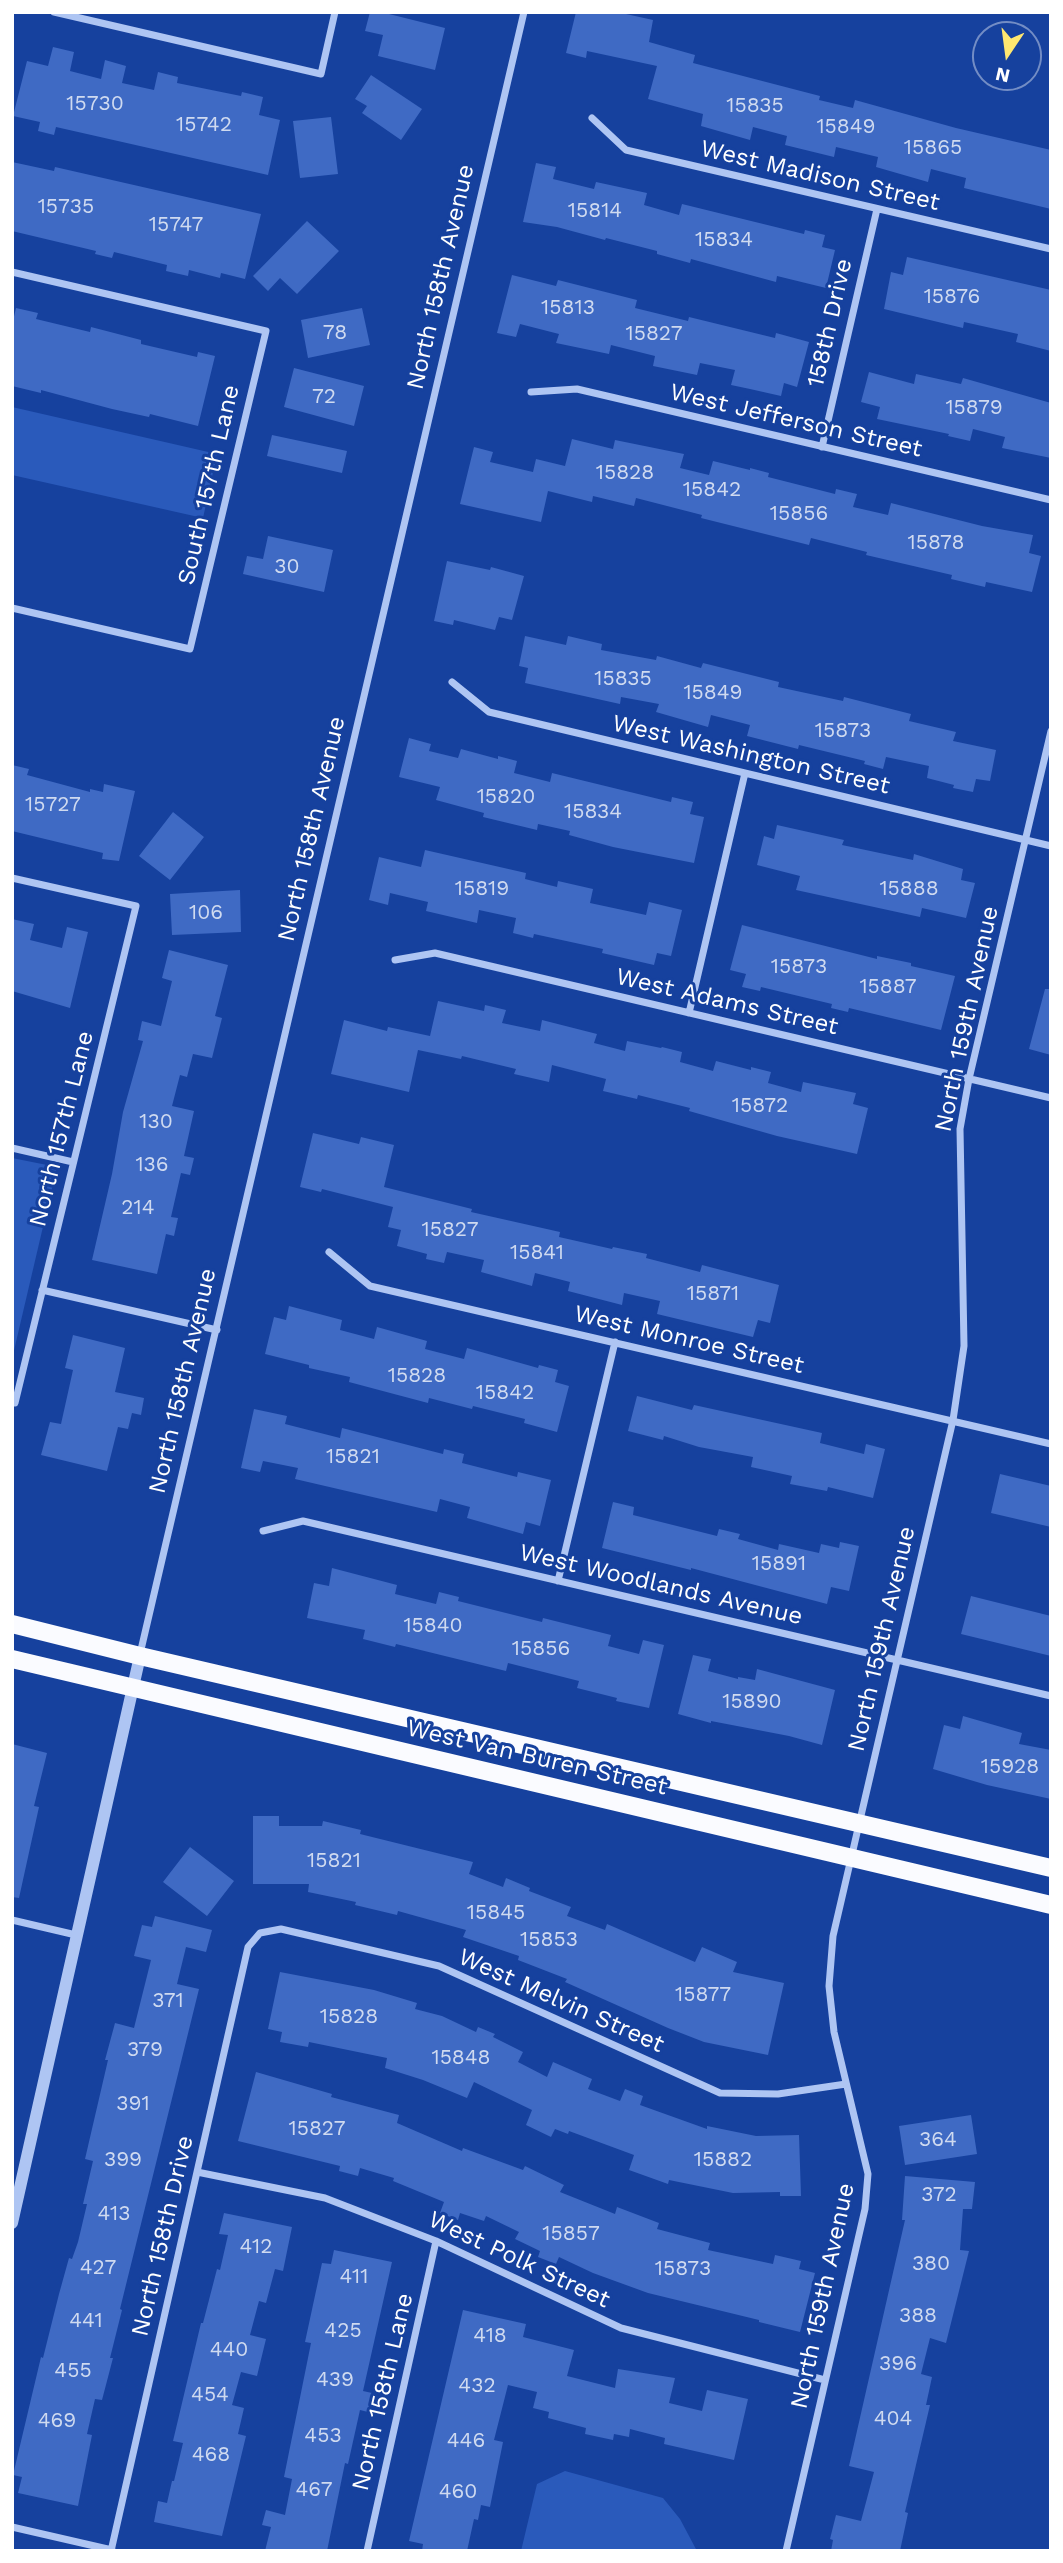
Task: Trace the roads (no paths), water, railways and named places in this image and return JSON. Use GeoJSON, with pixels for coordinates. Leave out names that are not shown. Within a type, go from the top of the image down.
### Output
{"type":"FeatureCollection","features":[{"type":"Feature","properties":{"kind":"main road","name":"West Van Buren Street"},"geometry":{"type":"LineString","coordinates":[[12,1624],[1051,1868]]}},
{"type":"Feature","properties":{"kind":"main road","name":"West Van Buren Street"},"geometry":{"type":"LineString","coordinates":[[12,1659],[1051,1905]]}},
{"type":"Feature","properties":{"kind":"street"},"geometry":{"type":"LineString","coordinates":[[54,12],[321,74],[335,12]]}},
{"type":"Feature","properties":{"kind":"street","name":"North 158th Avenue"},"geometry":{"type":"LineString","coordinates":[[140,1656],[524,12]]}},
{"type":"Feature","properties":{"kind":"street","name":"West Madison Street"},"geometry":{"type":"LineString","coordinates":[[592,118],[626,150],[1051,249]]}},
{"type":"Feature","properties":{"kind":"street","name":"158th Drive"},"geometry":{"type":"LineString","coordinates":[[822,447],[877,209]]}},
{"type":"Feature","properties":{"kind":"street","name":"South 157th Lane"},"geometry":{"type":"LineString","coordinates":[[12,272],[266,331],[190,649],[12,608]]}},
{"type":"Feature","properties":{"kind":"street","name":"West Jefferson Street"},"geometry":{"type":"LineString","coordinates":[[531,392],[577,390],[1051,500]]}},
{"type":"Feature","properties":{"kind":"street","name":"West Washington Street"},"geometry":{"type":"LineString","coordinates":[[452,682],[489,712],[1051,846]]}},
{"type":"Feature","properties":{"kind":"street","name":"North 159th Avenue"},"geometry":{"type":"LineString","coordinates":[[786,2551],[865,2209],[868,2174],[834,2032],[829,1986],[833,1937],[953,1420],[964,1346],[960,1129],[969,1079],[1051,731]]}},
{"type":"Feature","properties":{"kind":"street"},"geometry":{"type":"LineString","coordinates":[[689,1013],[745,773]]}},
{"type":"Feature","properties":{"kind":"street","name":"North 157th Lane"},"geometry":{"type":"LineString","coordinates":[[12,878],[136,906],[14,1402]]}},
{"type":"Feature","properties":{"kind":"street","name":"West Adams Street"},"geometry":{"type":"LineString","coordinates":[[395,960],[435,953],[1051,1098]]}},
{"type":"Feature","properties":{"kind":"street"},"geometry":{"type":"LineString","coordinates":[[12,1148],[74,1162]]}},
{"type":"Feature","properties":{"kind":"street","name":"West Monroe Street"},"geometry":{"type":"LineString","coordinates":[[329,1252],[370,1286],[1051,1444]]}},
{"type":"Feature","properties":{"kind":"street"},"geometry":{"type":"LineString","coordinates":[[43,1290],[217,1330]]}},
{"type":"Feature","properties":{"kind":"street"},"geometry":{"type":"LineString","coordinates":[[558,1581],[615,1342]]}},
{"type":"Feature","properties":{"kind":"street","name":"West Woodlands Avenue"},"geometry":{"type":"LineString","coordinates":[[263,1531],[303,1521],[1051,1696]]}},
{"type":"Feature","properties":{"kind":"street"},"geometry":{"type":"LineString","coordinates":[[12,2223],[140,1656]]}},
{"type":"Feature","properties":{"kind":"street"},"geometry":{"type":"LineString","coordinates":[[12,1920],[76,1935]]}},
{"type":"Feature","properties":{"kind":"street","name":"West Melvin Street"},"geometry":{"type":"LineString","coordinates":[[260,1933],[281,1929],[439,1966],[720,2092],[778,2094],[846,2084]]}},
{"type":"Feature","properties":{"kind":"street","name":"North 158th Drive"},"geometry":{"type":"LineString","coordinates":[[111,2550],[248,1947],[260,1933]]}},
{"type":"Feature","properties":{"kind":"street","name":"West Polk Street"},"geometry":{"type":"LineString","coordinates":[[197,2172],[325,2198],[436,2241],[621,2328],[825,2380]]}},
{"type":"Feature","properties":{"kind":"street","name":"North 158th Lane"},"geometry":{"type":"LineString","coordinates":[[367,2551],[436,2241]]}},
{"type":"Feature","properties":{"kind":"street"},"geometry":{"type":"LineString","coordinates":[[12,2527],[111,2550]]}}]}
